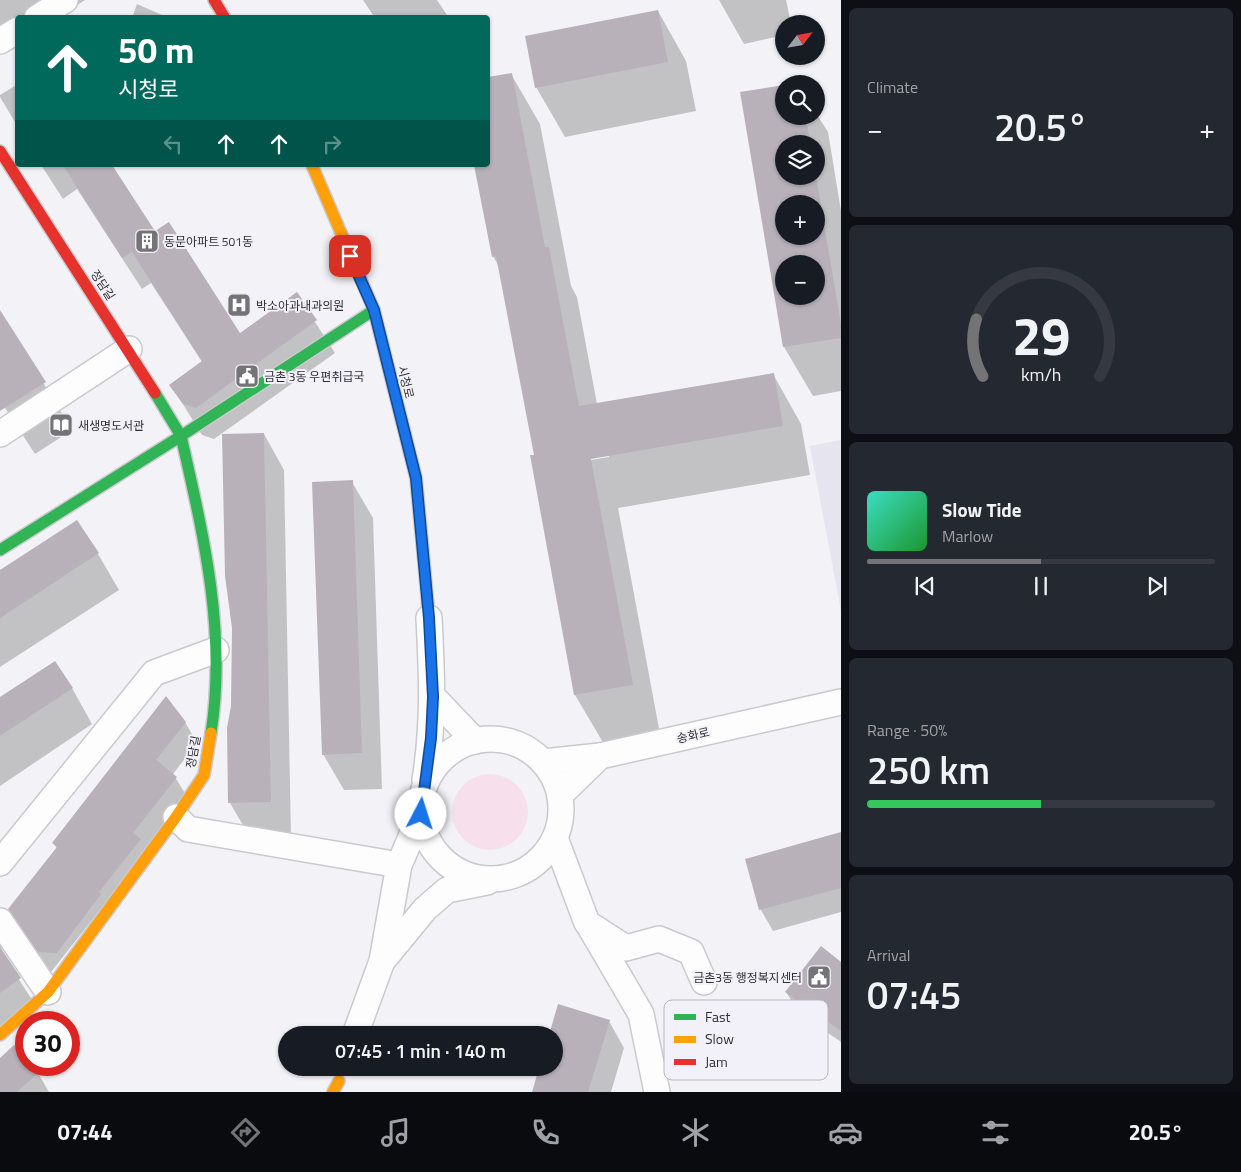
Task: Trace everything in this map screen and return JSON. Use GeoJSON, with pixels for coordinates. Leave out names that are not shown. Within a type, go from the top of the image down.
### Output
{"type":"FeatureCollection","features":[{"type":"Feature","properties":{"kind":"street"},"geometry":{"type":"LineString","coordinates":[[42,15],[65,0]]}},
{"type":"Feature","properties":{"kind":"street"},"geometry":{"type":"LineString","coordinates":[[214,0],[223,15]]}},
{"type":"Feature","properties":{"kind":"street"},"geometry":{"type":"LineString","coordinates":[[0,41],[15,32]]}},
{"type":"Feature","properties":{"kind":"street","name":"정담길"},"geometry":{"type":"LineString","coordinates":[[0,151],[129,349],[181,436],[204,538],[216,628],[215,706],[204,775],[176,817],[48,992],[0,1035]]}},
{"type":"Feature","properties":{"kind":"street","name":"시청로"},"geometry":{"type":"LineString","coordinates":[[313,167],[374,310],[416,478],[429,618]]}},
{"type":"Feature","properties":{"kind":"street"},"geometry":{"type":"LineString","coordinates":[[3,542],[181,436],[374,310]]}},
{"type":"Feature","properties":{"kind":"street"},"geometry":{"type":"LineString","coordinates":[[0,434],[129,349]]}},
{"type":"Feature","properties":{"kind":"street"},"geometry":{"type":"LineString","coordinates":[[429,618],[433,697],[431,738],[422,804],[426,836],[438,856],[456,870],[476,878],[499,880]]}},
{"type":"Feature","properties":{"kind":"street"},"geometry":{"type":"LineString","coordinates":[[0,863],[154,673],[216,650]]}},
{"type":"Feature","properties":{"kind":"street"},"geometry":{"type":"LineString","coordinates":[[433,697],[475,741]]}},
{"type":"Feature","properties":{"kind":"street","name":"송화로"},"geometry":{"type":"LineString","coordinates":[[543,762],[600,756],[841,702]]}},
{"type":"Feature","properties":{"kind":"street"},"geometry":{"type":"LineString","coordinates":[[359,1026],[382,961],[400,864],[422,804],[430,775],[442,759],[457,748],[475,741],[494,739],[512,742],[528,750],[543,762],[553,778],[560,795],[561,817],[555,838],[542,858],[522,873],[499,880],[447,890],[425,909],[382,961]]}},
{"type":"Feature","properties":{"kind":"street"},"geometry":{"type":"LineString","coordinates":[[560,795],[600,756]]}},
{"type":"Feature","properties":{"kind":"street"},"geometry":{"type":"LineString","coordinates":[[176,817],[188,830],[400,864]]}},
{"type":"Feature","properties":{"kind":"street"},"geometry":{"type":"LineString","coordinates":[[555,838],[587,923],[642,1014],[657,1092]]}},
{"type":"Feature","properties":{"kind":"street"},"geometry":{"type":"LineString","coordinates":[[0,921],[48,992]]}},
{"type":"Feature","properties":{"kind":"street"},"geometry":{"type":"LineString","coordinates":[[587,923],[626,948],[659,939],[691,952],[704,982]]}},
{"type":"Feature","properties":{"kind":"shaded area"},"geometry":{"type":"Polygon","coordinates":[[[841,440],[841,611],[810,446],[841,440]]]}},
{"type":"Feature","properties":{"kind":"shaded area"},"geometry":{"type":"Polygon","coordinates":[[[498,774],[511,780],[522,791],[528,804],[526,827],[511,844],[498,850],[482,850],[469,844],[454,827],[452,804],[458,791],[475,776],[498,774]]]}},
{"type":"Feature","properties":{"kind":"building"},"geometry":{"type":"Polygon","coordinates":[[[658,10],[668,62],[535,88],[525,36],[658,10]]]}},
{"type":"Feature","properties":{"kind":"building"},"geometry":{"type":"Polygon","coordinates":[[[512,73],[545,247],[549,247],[579,406],[774,373],[783,426],[591,459],[633,685],[574,695],[530,455],[534,455],[496,256],[492,257],[474,167],[490,167],[490,77],[512,73]]]}},
{"type":"Feature","properties":{"kind":"building"},"geometry":{"type":"Polygon","coordinates":[[[775,86],[775,125],[807,125],[809,135],[775,135],[775,185],[818,185],[819,195],[775,195],[775,245],[825,245],[825,229],[841,324],[841,338],[783,347],[776,305],[825,305],[825,255],[775,255],[775,300],[740,92],[775,86]]]}},
{"type":"Feature","properties":{"kind":"building"},"geometry":{"type":"Polygon","coordinates":[[[64,167],[113,167],[155,231],[169,222],[240,333],[297,292],[317,320],[196,408],[183,404],[169,385],[202,361],[132,252],[122,258],[64,167]]]}},
{"type":"Feature","properties":{"kind":"building"},"geometry":{"type":"Polygon","coordinates":[[[0,310],[46,382],[0,411],[0,310]]]}},
{"type":"Feature","properties":{"kind":"building"},"geometry":{"type":"Polygon","coordinates":[[[264,433],[271,802],[228,803],[227,728],[231,706],[232,628],[225,576],[222,434],[264,433]]]}},
{"type":"Feature","properties":{"kind":"building"},"geometry":{"type":"Polygon","coordinates":[[[353,480],[362,753],[322,755],[312,482],[353,480]]]}},
{"type":"Feature","properties":{"kind":"building"},"geometry":{"type":"Polygon","coordinates":[[[77,520],[99,553],[0,618],[0,570],[77,520]]]}},
{"type":"Feature","properties":{"kind":"building"},"geometry":{"type":"Polygon","coordinates":[[[55,661],[73,688],[0,736],[0,697],[55,661]]]}},
{"type":"Feature","properties":{"kind":"building"},"geometry":{"type":"Polygon","coordinates":[[[166,696],[186,722],[156,760],[177,777],[133,833],[141,839],[99,892],[101,894],[57,953],[38,952],[8,909],[57,847],[52,843],[166,696]]]}},
{"type":"Feature","properties":{"kind":"building"},"geometry":{"type":"Polygon","coordinates":[[[841,832],[841,888],[759,910],[745,859],[841,832]]]}},
{"type":"Feature","properties":{"kind":"building","name":"금촌3동 행정복지센터"},"geometry":{"type":"Polygon","coordinates":[[[821,946],[841,962],[841,1031],[828,1022],[828,1000],[796,1000],[785,992],[821,946]]]}},
{"type":"Feature","properties":{"kind":"building"},"geometry":{"type":"Polygon","coordinates":[[[0,947],[21,978],[0,993],[0,947]]]}},
{"type":"Feature","properties":{"kind":"building"},"geometry":{"type":"Polygon","coordinates":[[[558,1004],[610,1020],[588,1092],[532,1092],[537,1076],[563,1076],[563,1026],[552,1026],[558,1004]]]}},
{"type":"Feature","properties":{"kind":"building"},"geometry":{"type":"Polygon","coordinates":[[[14,1045],[15,1076],[35,1076],[17,1092],[0,1092],[0,1058],[14,1045]]]}},
{"type":"Feature","properties":{"kind":"traffic: fast"},"geometry":{"type":"LineString","coordinates":[[155,393],[181,436],[374,310]]}},
{"type":"Feature","properties":{"kind":"traffic: fast"},"geometry":{"type":"LineString","coordinates":[[0,550],[181,436],[204,546],[214,620],[216,658],[211,733]]}},
{"type":"Feature","properties":{"kind":"traffic: fast"},"geometry":{"type":"LineString","coordinates":[[423,552],[429,618]]}},
{"type":"Feature","properties":{"kind":"traffic: slow"},"geometry":{"type":"LineString","coordinates":[[313,167],[374,310],[416,478],[423,552]]}},
{"type":"Feature","properties":{"kind":"traffic: slow"},"geometry":{"type":"LineString","coordinates":[[0,1035],[48,992],[176,817],[204,775],[211,733]]}},
{"type":"Feature","properties":{"kind":"traffic: slow"},"geometry":{"type":"LineString","coordinates":[[333,1092],[339,1081]]}},
{"type":"Feature","properties":{"kind":"traffic: jam"},"geometry":{"type":"LineString","coordinates":[[214,0],[223,15]]}},
{"type":"Feature","properties":{"kind":"traffic: jam"},"geometry":{"type":"LineString","coordinates":[[0,151],[155,393]]}},
{"type":"Feature","properties":{"kind":"place","name":"동문아파트 501동"},"geometry":{"type":"Point","coordinates":[147,241]}},
{"type":"Feature","properties":{"kind":"place","name":"박소아과내과의원"},"geometry":{"type":"Point","coordinates":[239,305]}},
{"type":"Feature","properties":{"kind":"place","name":"금촌 3동 우편취급국"},"geometry":{"type":"Point","coordinates":[247,376]}},
{"type":"Feature","properties":{"kind":"place","name":"새생명도서관"},"geometry":{"type":"Point","coordinates":[61,425]}},
{"type":"Feature","properties":{"kind":"place","name":"금촌3동 행정복지센터"},"geometry":{"type":"Point","coordinates":[819,977]}},
{"type":"Feature","properties":{"kind":"route"},"geometry":{"type":"LineString","coordinates":[[350,256],[374,310],[416,478],[429,618],[433,697],[431,738],[421,814]]}}]}
